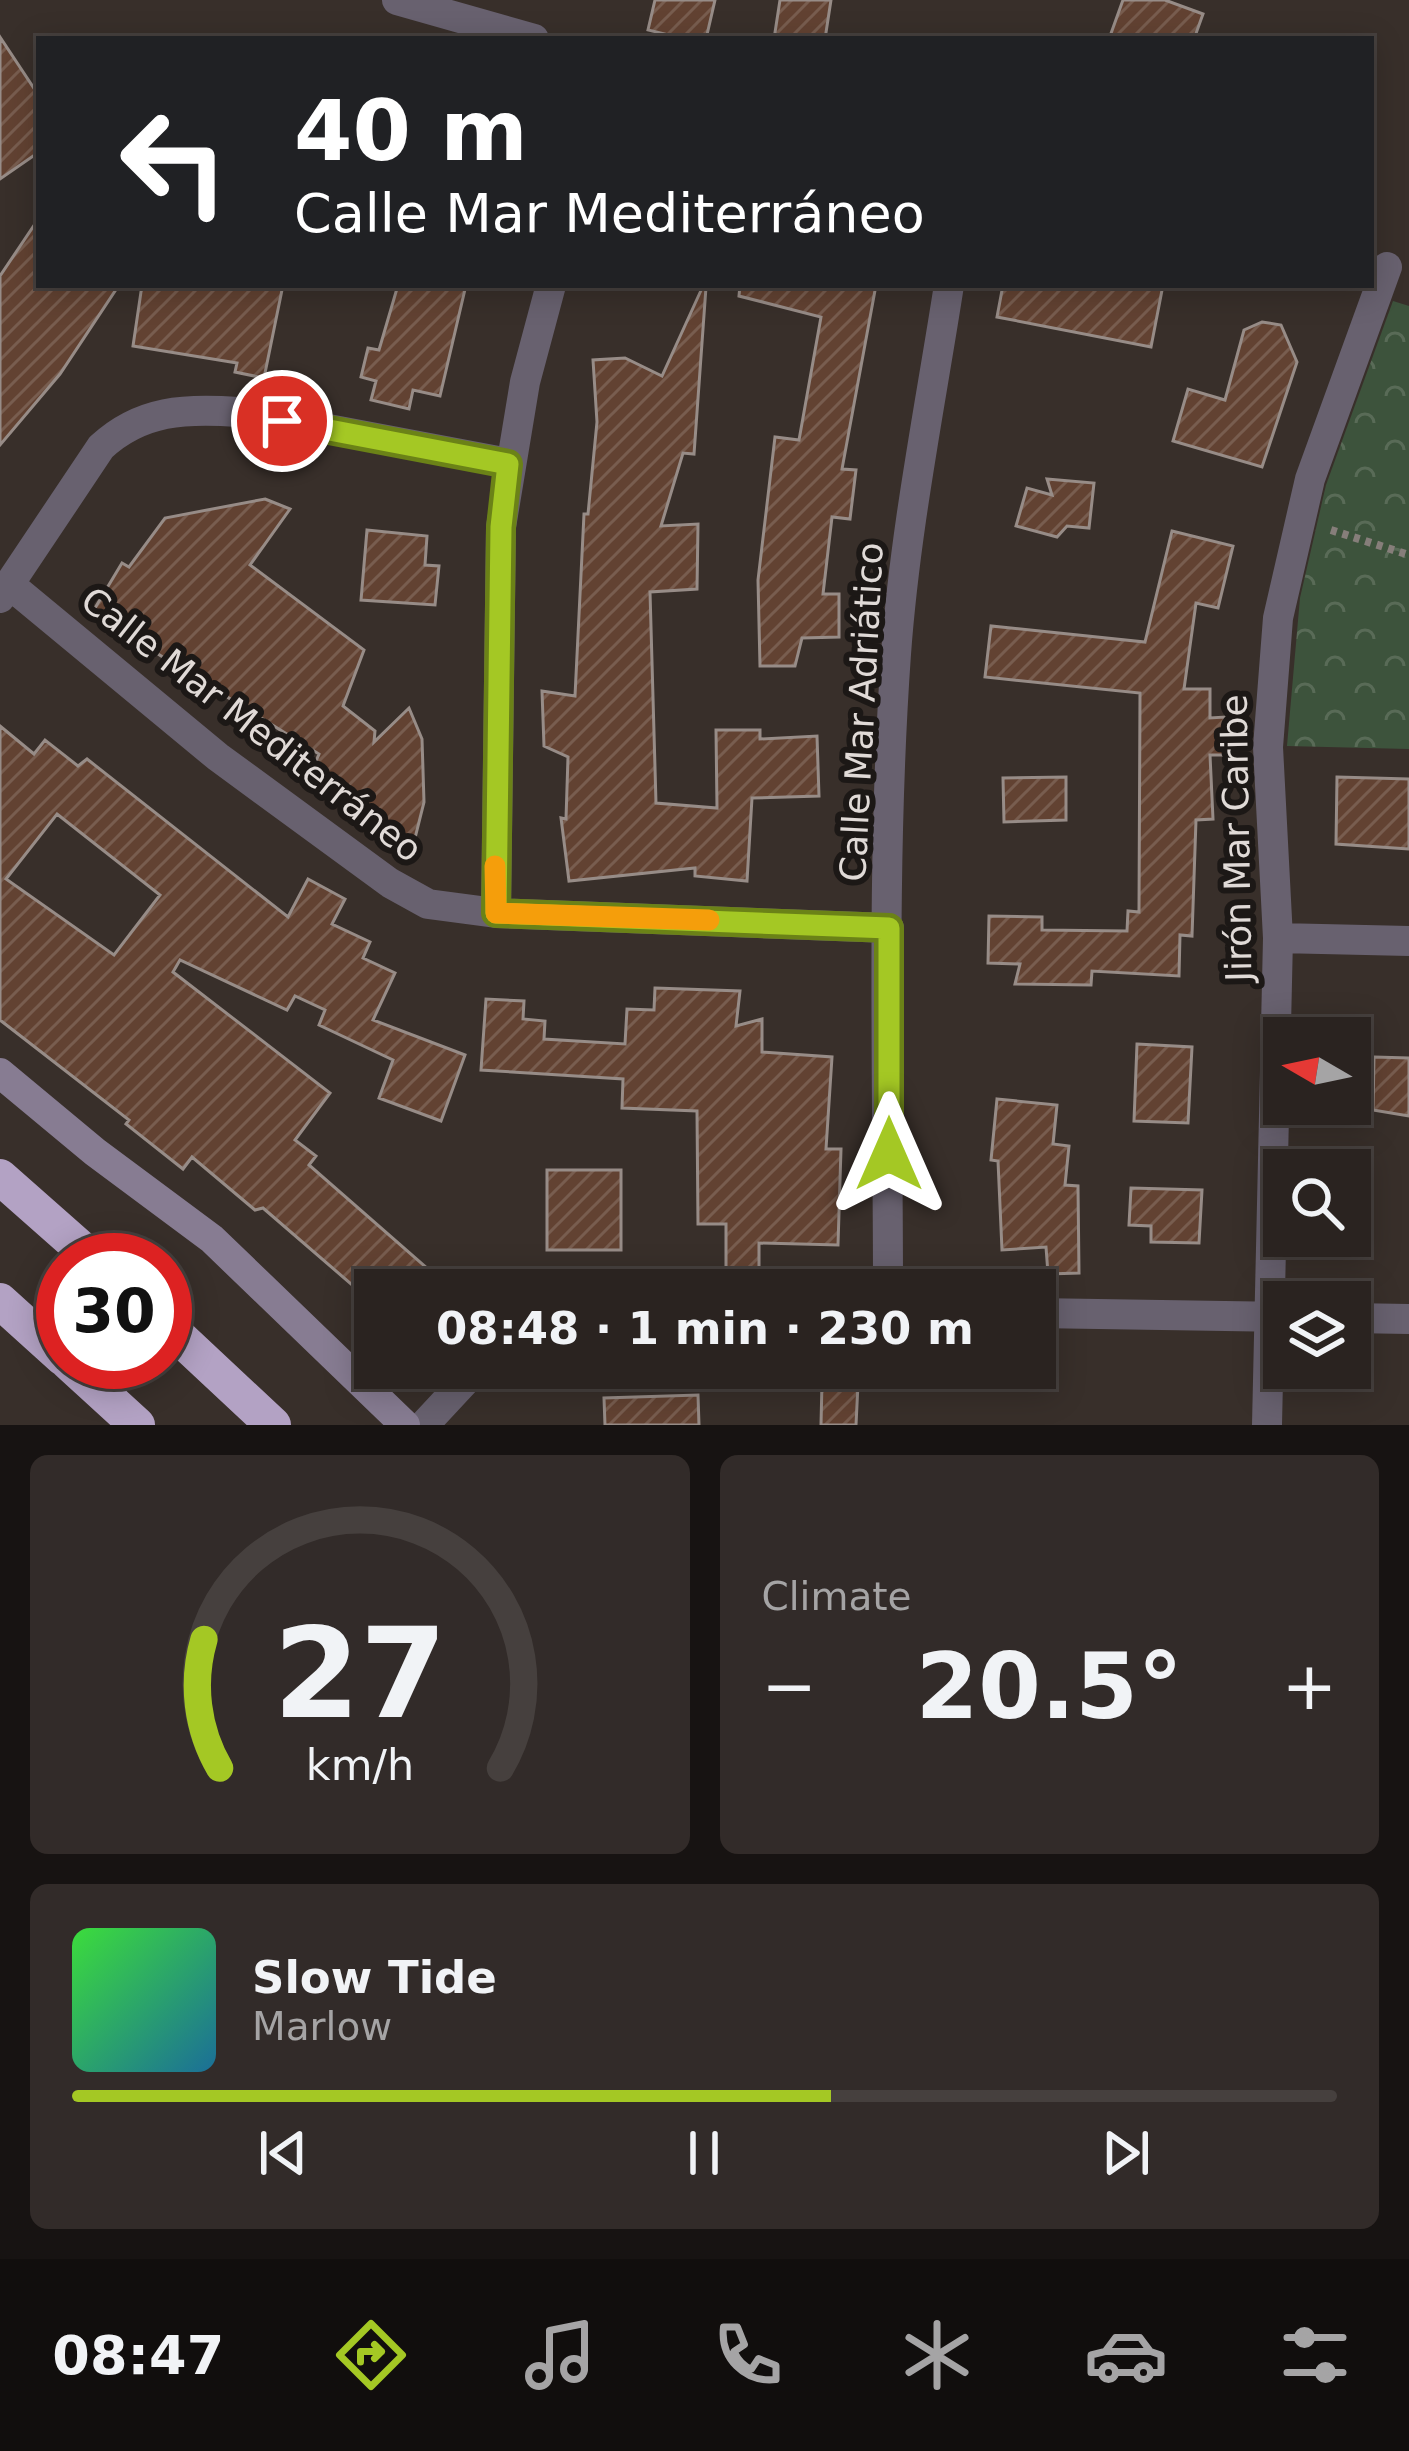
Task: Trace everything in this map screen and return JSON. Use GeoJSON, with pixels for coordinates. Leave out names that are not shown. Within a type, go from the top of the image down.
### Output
{"type":"FeatureCollection","features":[{"type":"Feature","properties":{"kind":"highway"},"geometry":{"type":"LineString","coordinates":[[0,1177],[63,1233]]}},
{"type":"Feature","properties":{"kind":"highway"},"geometry":{"type":"LineString","coordinates":[[0,1301],[36,1334]]}},
{"type":"Feature","properties":{"kind":"highway"},"geometry":{"type":"LineString","coordinates":[[192,1349],[273,1425]]}},
{"type":"Feature","properties":{"kind":"highway"},"geometry":{"type":"LineString","coordinates":[[97,1389],[137,1425]]}},
{"type":"Feature","properties":{"kind":"street"},"geometry":{"type":"LineString","coordinates":[[397,0],[523,36]]}},
{"type":"Feature","properties":{"kind":"street","name":"Jirón Mar Caribe"},"geometry":{"type":"LineString","coordinates":[[1276,1281],[1278,938],[1268,746],[1278,618],[1298,522],[1389,268]]}},
{"type":"Feature","properties":{"kind":"street"},"geometry":{"type":"LineString","coordinates":[[496,913],[501,527],[508,464],[550,288]]}},
{"type":"Feature","properties":{"kind":"street","name":"Calle Mar Adriático"},"geometry":{"type":"LineString","coordinates":[[888,1269],[896,652],[910,529],[949,288]]}},
{"type":"Feature","properties":{"kind":"street"},"geometry":{"type":"LineString","coordinates":[[4,591],[101,447],[118,430],[155,415],[199,409],[238,412],[508,464]]}},
{"type":"Feature","properties":{"kind":"street","name":"Calle Mar Mediterráneo"},"geometry":{"type":"LineString","coordinates":[[4,591],[218,757],[390,883],[428,904],[496,913],[889,928]]}},
{"type":"Feature","properties":{"kind":"street"},"geometry":{"type":"LineString","coordinates":[[1278,938],[1409,941]]}},
{"type":"Feature","properties":{"kind":"street"},"geometry":{"type":"LineString","coordinates":[[0,1073],[95,1152],[212,1239],[406,1425]]}},
{"type":"Feature","properties":{"kind":"street"},"geometry":{"type":"LineString","coordinates":[[1056,1313],[1263,1317]]}},
{"type":"Feature","properties":{"kind":"street"},"geometry":{"type":"LineString","coordinates":[[1371,1318],[1409,1319]]}},
{"type":"Feature","properties":{"kind":"street"},"geometry":{"type":"LineString","coordinates":[[424,1425],[458,1389]]}},
{"type":"Feature","properties":{"kind":"street","name":"Jirón Mar Caribe"},"geometry":{"type":"LineString","coordinates":[[1267,1425],[1270,1389]]}},
{"type":"Feature","properties":{"kind":"path"},"geometry":{"type":"LineString","coordinates":[[1298,522],[1409,555]]}},
{"type":"Feature","properties":{"kind":"green space"},"geometry":{"type":"Polygon","coordinates":[[[1393,301],[1409,306],[1409,749],[1287,746],[1300,598],[1326,485],[1393,301]]]}},
{"type":"Feature","properties":{"kind":"building"},"geometry":{"type":"Polygon","coordinates":[[[655,0],[715,0],[707,36],[648,30],[655,0]]]}},
{"type":"Feature","properties":{"kind":"building"},"geometry":{"type":"Polygon","coordinates":[[[780,0],[831,0],[825,36],[774,36],[780,0]]]}},
{"type":"Feature","properties":{"kind":"building"},"geometry":{"type":"Polygon","coordinates":[[[1123,0],[1165,0],[1203,14],[1195,36],[1110,36],[1123,0]]]}},
{"type":"Feature","properties":{"kind":"building"},"geometry":{"type":"Polygon","coordinates":[[[0,37],[36,91],[36,154],[0,179],[0,37]]]}},
{"type":"Feature","properties":{"kind":"building"},"geometry":{"type":"Polygon","coordinates":[[[36,222],[36,288],[117,288],[60,374],[0,445],[0,276],[36,222]]]}},
{"type":"Feature","properties":{"kind":"building"},"geometry":{"type":"Polygon","coordinates":[[[142,288],[282,288],[264,378],[235,372],[237,363],[133,346],[142,288]]]}},
{"type":"Feature","properties":{"kind":"building"},"geometry":{"type":"Polygon","coordinates":[[[397,288],[465,288],[440,396],[413,390],[409,409],[371,400],[376,381],[361,377],[368,348],[379,350],[397,288]]]}},
{"type":"Feature","properties":{"kind":"building"},"geometry":{"type":"Polygon","coordinates":[[[706,288],[694,454],[683,453],[661,526],[698,524],[697,589],[650,592],[656,803],[717,808],[716,730],[760,730],[760,739],[817,736],[819,796],[752,798],[747,881],[695,876],[695,868],[569,881],[561,818],[566,819],[568,757],[544,746],[542,691],[575,696],[584,514],[588,514],[597,422],[593,360],[625,358],[662,376],[706,288]]]}},
{"type":"Feature","properties":{"kind":"building"},"geometry":{"type":"Polygon","coordinates":[[[740,288],[875,288],[842,469],[856,470],[850,519],[832,517],[823,594],[839,594],[839,637],[802,638],[795,666],[760,666],[758,580],[775,437],[799,440],[821,317],[739,296],[740,288]]]}},
{"type":"Feature","properties":{"kind":"building"},"geometry":{"type":"Polygon","coordinates":[[[1002,288],[1162,288],[1151,347],[997,317],[1002,288]]]}},
{"type":"Feature","properties":{"kind":"building"},"geometry":{"type":"Polygon","coordinates":[[[1262,322],[1281,325],[1297,362],[1262,467],[1173,441],[1188,389],[1225,400],[1244,330],[1262,322]]]}},
{"type":"Feature","properties":{"kind":"building"},"geometry":{"type":"Polygon","coordinates":[[[1047,479],[1094,483],[1089,528],[1067,526],[1057,537],[1016,526],[1027,488],[1052,495],[1047,479]]]}},
{"type":"Feature","properties":{"kind":"building"},"geometry":{"type":"Polygon","coordinates":[[[265,499],[290,509],[250,565],[364,650],[343,706],[375,731],[374,742],[409,708],[422,739],[424,802],[413,846],[311,773],[319,754],[92,613],[122,563],[129,567],[165,518],[265,499]]]}},
{"type":"Feature","properties":{"kind":"building"},"geometry":{"type":"Polygon","coordinates":[[[367,530],[427,536],[425,565],[439,566],[435,605],[361,600],[367,530]]]}},
{"type":"Feature","properties":{"kind":"building"},"geometry":{"type":"Polygon","coordinates":[[[1172,531],[1233,546],[1218,608],[1196,603],[1184,689],[1210,689],[1210,718],[1225,717],[1225,755],[1210,755],[1213,819],[1196,820],[1192,936],[1180,935],[1179,976],[1092,971],[1091,985],[1015,984],[1020,964],[988,963],[989,916],[1042,917],[1042,930],[1127,931],[1128,911],[1139,912],[1140,693],[985,677],[991,626],[1145,642],[1172,531]]]}},
{"type":"Feature","properties":{"kind":"building"},"geometry":{"type":"Polygon","coordinates":[[[0,726],[34,754],[45,740],[78,766],[87,759],[288,917],[308,879],[345,899],[332,924],[370,942],[363,958],[395,973],[373,1020],[465,1055],[441,1121],[379,1098],[393,1060],[319,1025],[325,1010],[295,996],[287,1010],[180,960],[173,972],[330,1093],[295,1140],[316,1156],[309,1165],[428,1269],[354,1269],[354,1287],[263,1208],[255,1210],[192,1157],[183,1169],[126,1124],[129,1120],[0,1020],[0,726]],[[57,814],[6,879],[114,955],[160,895],[57,814]]]}},
{"type":"Feature","properties":{"kind":"building"},"geometry":{"type":"Polygon","coordinates":[[[1066,777],[1066,820],[1004,822],[1003,778],[1066,777]]]}},
{"type":"Feature","properties":{"kind":"building"},"geometry":{"type":"Polygon","coordinates":[[[1337,777],[1409,779],[1409,849],[1336,844],[1337,777]]]}},
{"type":"Feature","properties":{"kind":"building"},"geometry":{"type":"Polygon","coordinates":[[[655,988],[740,991],[736,1026],[762,1019],[762,1052],[832,1057],[826,1149],[841,1149],[838,1245],[759,1243],[759,1269],[726,1269],[726,1224],[698,1224],[697,1111],[622,1108],[623,1079],[481,1070],[486,999],[524,1001],[523,1019],[545,1021],[544,1039],[625,1044],[627,1009],[654,1010],[655,988]]]}},
{"type":"Feature","properties":{"kind":"building"},"geometry":{"type":"Polygon","coordinates":[[[1137,1044],[1192,1047],[1188,1123],[1134,1121],[1137,1044]]]}},
{"type":"Feature","properties":{"kind":"building"},"geometry":{"type":"Polygon","coordinates":[[[1374,1057],[1409,1058],[1409,1116],[1373,1110],[1374,1057]]]}},
{"type":"Feature","properties":{"kind":"building"},"geometry":{"type":"Polygon","coordinates":[[[997,1099],[1057,1105],[1053,1144],[1069,1146],[1065,1185],[1078,1186],[1079,1273],[1056,1274],[1056,1269],[1048,1269],[1046,1247],[1002,1250],[998,1161],[991,1160],[997,1099]]]}},
{"type":"Feature","properties":{"kind":"building"},"geometry":{"type":"Polygon","coordinates":[[[547,1170],[621,1170],[621,1250],[547,1250],[547,1170]]]}},
{"type":"Feature","properties":{"kind":"building"},"geometry":{"type":"Polygon","coordinates":[[[1131,1188],[1202,1190],[1199,1243],[1151,1242],[1151,1226],[1129,1225],[1131,1188]]]}},
{"type":"Feature","properties":{"kind":"building"},"geometry":{"type":"Polygon","coordinates":[[[822,1389],[858,1389],[856,1425],[821,1425],[822,1389]]]}},
{"type":"Feature","properties":{"kind":"building"},"geometry":{"type":"Polygon","coordinates":[[[698,1395],[699,1425],[605,1425],[604,1398],[698,1395]]]}},
{"type":"Feature","properties":{"kind":"slow traffic"},"geometry":{"type":"LineString","coordinates":[[495,866],[496,913],[709,920]]}},
{"type":"Feature","properties":{"kind":"route"},"geometry":{"type":"LineString","coordinates":[[282,421],[508,464],[501,527],[496,913],[889,928],[889,1154]]}}]}
